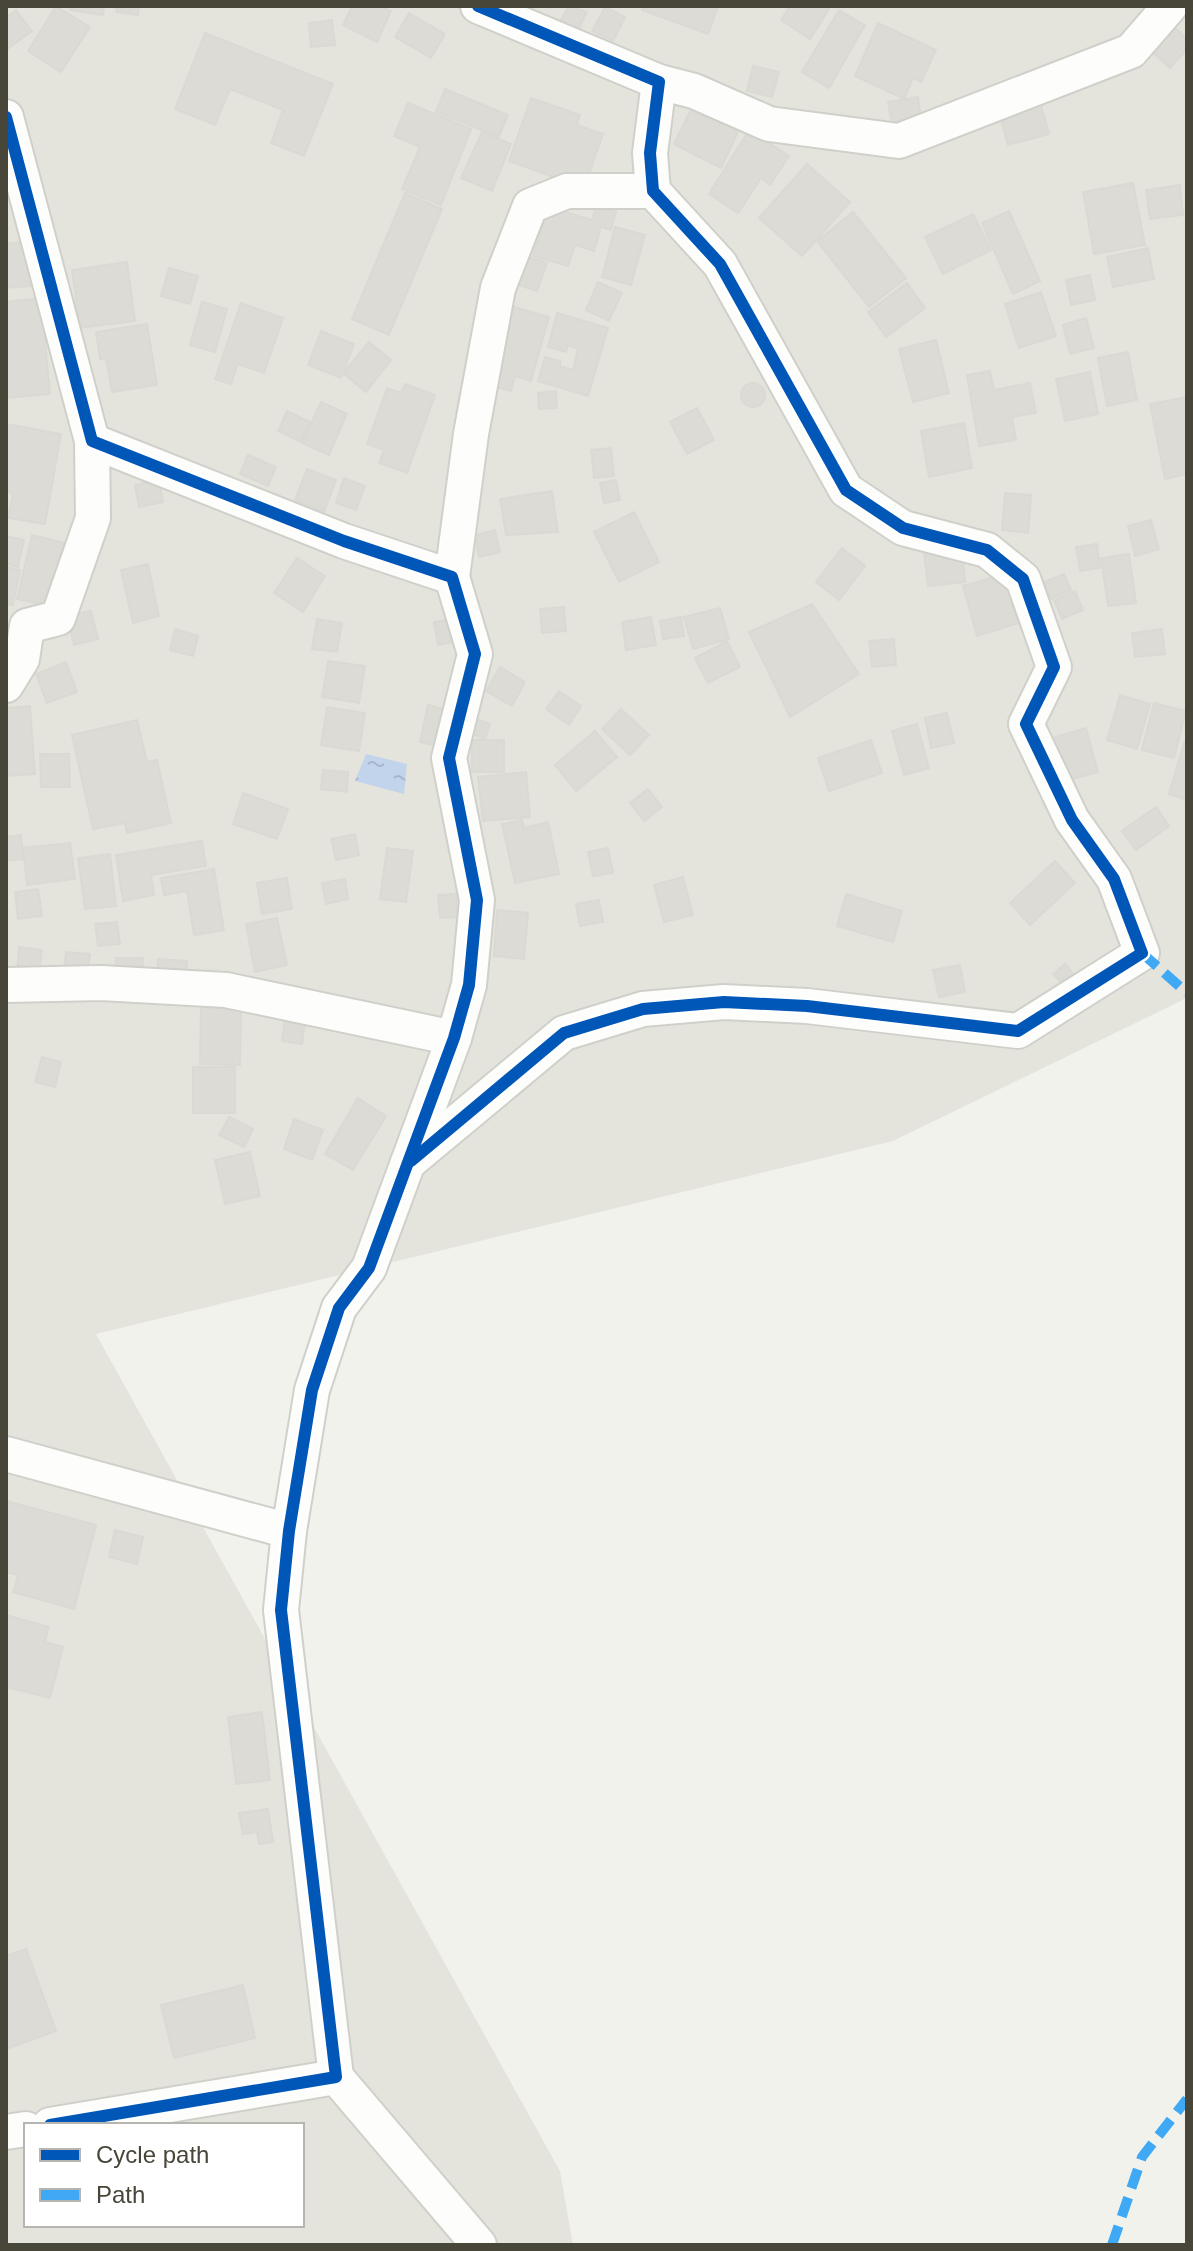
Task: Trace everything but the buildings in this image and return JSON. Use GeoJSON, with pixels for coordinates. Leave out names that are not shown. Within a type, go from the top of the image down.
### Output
{"type":"FeatureCollection","features":[{"type":"Feature","properties":{"kind":"street"},"geometry":{"type":"LineString","coordinates":[[478,6],[659,82],[694,91],[769,124],[899,141],[1131,51],[1170,6]]}},
{"type":"Feature","properties":{"kind":"street"},"geometry":{"type":"LineString","coordinates":[[408,1163],[564,1033],[643,1009],[724,1002],[793,1005],[1018,1031],[1142,953],[1114,879],[1072,820],[1026,724],[1054,667],[1023,579],[987,550],[903,528],[846,490],[720,264],[653,191],[650,153],[659,82]]}},
{"type":"Feature","properties":{"kind":"street"},"geometry":{"type":"LineString","coordinates":[[6,117],[92,441],[93,518],[58,618],[27,626],[22,659],[6,685]]}},
{"type":"Feature","properties":{"kind":"street"},"geometry":{"type":"LineString","coordinates":[[479,2245],[336,2077],[281,1610],[289,1531],[317,1377],[339,1308],[369,1268],[454,1038],[469,985],[477,900],[449,758],[475,654],[452,577],[471,434],[498,288],[530,206],[567,191],[653,191]]}},
{"type":"Feature","properties":{"kind":"street"},"geometry":{"type":"LineString","coordinates":[[92,441],[290,521],[452,577]]}},
{"type":"Feature","properties":{"kind":"street"},"geometry":{"type":"LineString","coordinates":[[6,985],[101,983],[226,990],[454,1038]]}},
{"type":"Feature","properties":{"kind":"street"},"geometry":{"type":"LineString","coordinates":[[6,1454],[289,1531]]}},
{"type":"Feature","properties":{"kind":"street"},"geometry":{"type":"LineString","coordinates":[[62,2123],[336,2077]]}},
{"type":"Feature","properties":{"kind":"shaded area"},"geometry":{"type":"Polygon","coordinates":[[[6,6],[1187,6],[1187,998],[893,1141],[96,1334],[560,2171],[573,2245],[6,2245],[6,6]]]}},
{"type":"Feature","properties":{"kind":"water"},"geometry":{"type":"Polygon","coordinates":[[[366,754],[407,764],[404,794],[355,781],[366,754]]]}},
{"type":"Feature","properties":{"kind":"marked path"},"geometry":{"type":"LineString","coordinates":[[1142,953],[1187,993]]}},
{"type":"Feature","properties":{"kind":"marked path"},"geometry":{"type":"LineString","coordinates":[[1112,2245],[1142,2157],[1187,2099]]}},
{"type":"Feature","properties":{"kind":"cycle path"},"geometry":{"type":"LineString","coordinates":[[411,1161],[564,1033],[643,1009],[724,1002],[807,1006],[1018,1031],[1142,953],[1114,879],[1072,820],[1026,724],[1054,667],[1023,579],[987,550],[903,528],[846,490],[720,264],[653,191],[650,153],[659,82],[478,6]]}},
{"type":"Feature","properties":{"kind":"cycle path"},"geometry":{"type":"LineString","coordinates":[[6,117],[92,441],[344,541],[452,577],[475,654],[449,758],[477,900],[469,985],[454,1038],[369,1268],[339,1308],[312,1390],[289,1531],[281,1610],[336,2077],[62,2123]]}}]}
